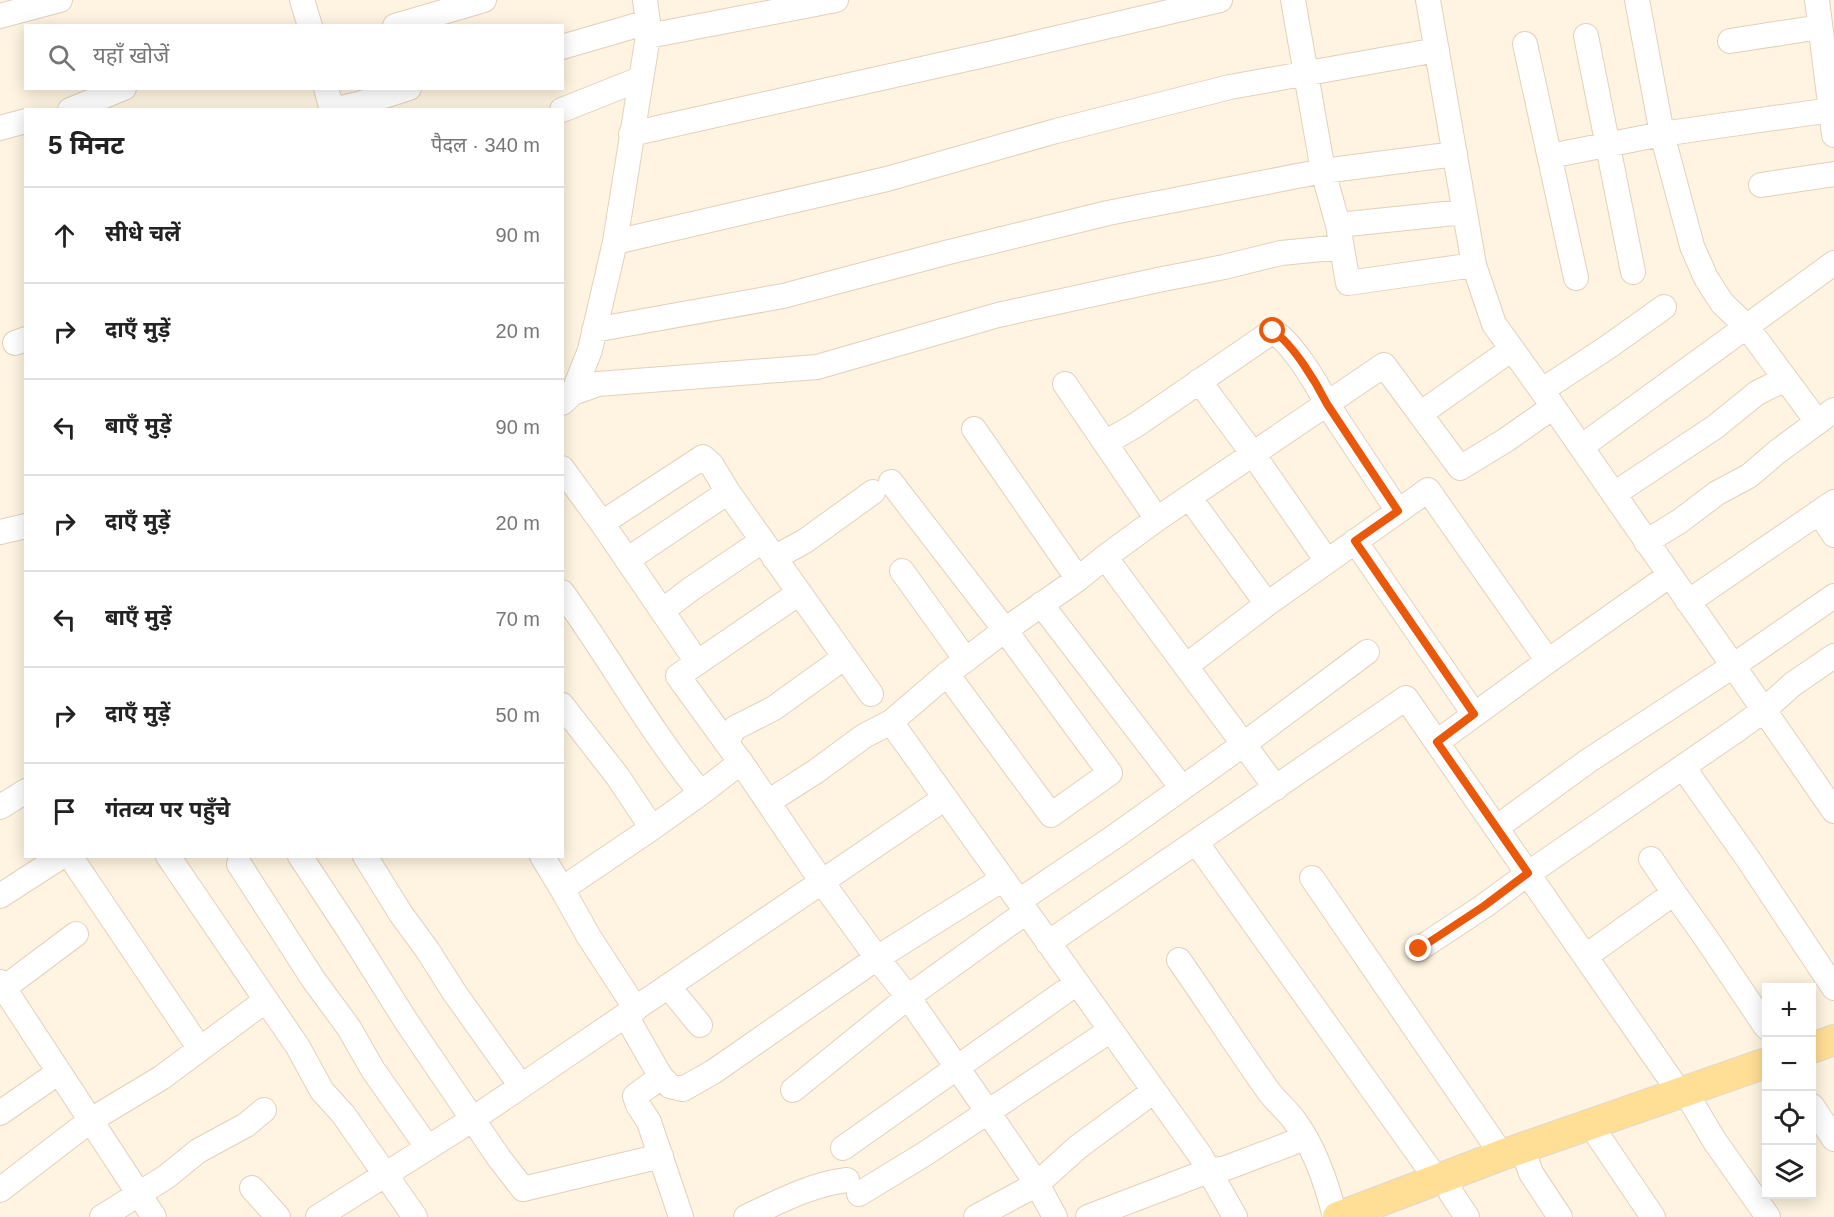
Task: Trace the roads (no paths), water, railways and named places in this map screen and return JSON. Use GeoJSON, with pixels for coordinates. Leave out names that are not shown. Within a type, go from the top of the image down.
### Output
{"type":"FeatureCollection","features":[{"type":"Feature","properties":{"kind":"main road"},"geometry":{"type":"LineString","coordinates":[[1816,1047],[1834,1040]]}},
{"type":"Feature","properties":{"kind":"main road"},"geometry":{"type":"LineString","coordinates":[[1337,1217],[1590,1124],[1762,1065]]}},
{"type":"Feature","properties":{"kind":"street"},"geometry":{"type":"LineString","coordinates":[[0,15],[60,0]]}},
{"type":"Feature","properties":{"kind":"street"},"geometry":{"type":"LineString","coordinates":[[302,0],[309,24]]}},
{"type":"Feature","properties":{"kind":"street"},"geometry":{"type":"LineString","coordinates":[[402,24],[484,0]]}},
{"type":"Feature","properties":{"kind":"street"},"geometry":{"type":"LineString","coordinates":[[564,45],[647,19],[836,0]]}},
{"type":"Feature","properties":{"kind":"street"},"geometry":{"type":"LineString","coordinates":[[631,134],[1221,0]]}},
{"type":"Feature","properties":{"kind":"street"},"geometry":{"type":"LineString","coordinates":[[1293,0],[1323,171],[1340,236],[1348,283],[1474,265]]}},
{"type":"Feature","properties":{"kind":"street"},"geometry":{"type":"LineString","coordinates":[[1428,0],[1474,265],[1494,324],[1834,811]]}},
{"type":"Feature","properties":{"kind":"street"},"geometry":{"type":"LineString","coordinates":[[1637,0],[1662,134],[1692,246],[1706,278],[1722,303],[1747,327],[1785,379],[1826,416],[1749,476],[1717,493],[1680,521],[1646,542]]}},
{"type":"Feature","properties":{"kind":"street"},"geometry":{"type":"LineString","coordinates":[[1817,0],[1834,135]]}},
{"type":"Feature","properties":{"kind":"street"},"geometry":{"type":"LineString","coordinates":[[568,398],[590,350],[615,242],[647,19]]}},
{"type":"Feature","properties":{"kind":"street"},"geometry":{"type":"LineString","coordinates":[[1730,40],[1820,27]]}},
{"type":"Feature","properties":{"kind":"street"},"geometry":{"type":"LineString","coordinates":[[1586,36],[1634,272]]}},
{"type":"Feature","properties":{"kind":"street"},"geometry":{"type":"LineString","coordinates":[[1525,44],[1576,278]]}},
{"type":"Feature","properties":{"kind":"street"},"geometry":{"type":"LineString","coordinates":[[615,242],[886,179],[1056,131],[1230,87],[1437,50]]}},
{"type":"Feature","properties":{"kind":"street"},"geometry":{"type":"LineString","coordinates":[[564,109],[640,80]]}},
{"type":"Feature","properties":{"kind":"street"},"geometry":{"type":"LineString","coordinates":[[76,108],[119,90]]}},
{"type":"Feature","properties":{"kind":"street"},"geometry":{"type":"LineString","coordinates":[[327,90],[331,108]]}},
{"type":"Feature","properties":{"kind":"street"},"geometry":{"type":"LineString","coordinates":[[341,108],[403,90]]}},
{"type":"Feature","properties":{"kind":"street"},"geometry":{"type":"LineString","coordinates":[[1550,156],[1662,134],[1831,110]]}},
{"type":"Feature","properties":{"kind":"street"},"geometry":{"type":"LineString","coordinates":[[0,128],[24,122]]}},
{"type":"Feature","properties":{"kind":"street"},"geometry":{"type":"LineString","coordinates":[[594,330],[783,296],[1108,213],[1323,171],[1455,154]]}},
{"type":"Feature","properties":{"kind":"street"},"geometry":{"type":"LineString","coordinates":[[1761,185],[1834,174]]}},
{"type":"Feature","properties":{"kind":"street"},"geometry":{"type":"LineString","coordinates":[[568,398],[598,384],[817,367],[998,315],[1224,267],[1340,236],[1464,212]]}},
{"type":"Feature","properties":{"kind":"street"},"geometry":{"type":"LineString","coordinates":[[1581,447],[1747,327],[1832,270]]}},
{"type":"Feature","properties":{"kind":"street"},"geometry":{"type":"LineString","coordinates":[[1549,401],[1547,387],[1664,307]]}},
{"type":"Feature","properties":{"kind":"street"},"geometry":{"type":"LineString","coordinates":[[1105,443],[1136,425],[1273,331],[1283,338],[1321,391],[1327,404],[1398,511]]}},
{"type":"Feature","properties":{"kind":"street"},"geometry":{"type":"LineString","coordinates":[[1420,414],[1512,349]]}},
{"type":"Feature","properties":{"kind":"street"},"geometry":{"type":"LineString","coordinates":[[768,802],[815,772],[864,736],[891,722],[956,667],[1189,496],[1384,365],[1460,468]]}},
{"type":"Feature","properties":{"kind":"street"},"geometry":{"type":"LineString","coordinates":[[1614,494],[1715,428],[1758,393],[1785,379]]}},
{"type":"Feature","properties":{"kind":"street"},"geometry":{"type":"LineString","coordinates":[[1199,381],[1327,561]]}},
{"type":"Feature","properties":{"kind":"street"},"geometry":{"type":"LineString","coordinates":[[1065,384],[1157,519]]}},
{"type":"Feature","properties":{"kind":"street"},"geometry":{"type":"LineString","coordinates":[[1186,666],[1267,604],[1460,468],[1549,401]]}},
{"type":"Feature","properties":{"kind":"street"},"geometry":{"type":"LineString","coordinates":[[974,429],[1078,579]]}},
{"type":"Feature","properties":{"kind":"street"},"geometry":{"type":"LineString","coordinates":[[602,523],[703,457],[711,464],[728,492],[871,694]]}},
{"type":"Feature","properties":{"kind":"street"},"geometry":{"type":"LineString","coordinates":[[564,471],[697,662]]}},
{"type":"Feature","properties":{"kind":"street"},"geometry":{"type":"LineString","coordinates":[[662,611],[691,589],[768,549],[805,541],[882,487],[1005,630],[1110,773],[1051,814],[956,667],[902,571]]}},
{"type":"Feature","properties":{"kind":"street"},"geometry":{"type":"LineString","coordinates":[[1428,490],[1548,661]]}},
{"type":"Feature","properties":{"kind":"street"},"geometry":{"type":"LineString","coordinates":[[627,560],[728,492]]}},
{"type":"Feature","properties":{"kind":"street"},"geometry":{"type":"LineString","coordinates":[[1189,496],[1267,604]]}},
{"type":"Feature","properties":{"kind":"street"},"geometry":{"type":"LineString","coordinates":[[1688,602],[1826,507],[1834,535]]}},
{"type":"Feature","properties":{"kind":"street"},"geometry":{"type":"LineString","coordinates":[[0,532],[24,526]]}},
{"type":"Feature","properties":{"kind":"street"},"geometry":{"type":"LineString","coordinates":[[1355,541],[1474,714]]}},
{"type":"Feature","properties":{"kind":"street"},"geometry":{"type":"LineString","coordinates":[[1105,557],[1276,788]]}},
{"type":"Feature","properties":{"kind":"street"},"geometry":{"type":"LineString","coordinates":[[1437,742],[1670,575]]}},
{"type":"Feature","properties":{"kind":"street"},"geometry":{"type":"LineString","coordinates":[[799,593],[678,676],[741,762],[876,958],[908,998],[957,1067],[1037,1184],[1054,1217]]}},
{"type":"Feature","properties":{"kind":"street"},"geometry":{"type":"LineString","coordinates":[[564,595],[590,630],[648,720],[701,793]]}},
{"type":"Feature","properties":{"kind":"street"},"geometry":{"type":"LineString","coordinates":[[1496,828],[1588,761],[1733,666],[1834,596]]}},
{"type":"Feature","properties":{"kind":"street"},"geometry":{"type":"LineString","coordinates":[[1041,604],[1182,788]]}},
{"type":"Feature","properties":{"kind":"street"},"geometry":{"type":"LineString","coordinates":[[793,1090],[1022,907],[1367,651]]}},
{"type":"Feature","properties":{"kind":"street"},"geometry":{"type":"LineString","coordinates":[[726,742],[735,729],[774,708],[845,657]]}},
{"type":"Feature","properties":{"kind":"street"},"geometry":{"type":"LineString","coordinates":[[1419,949],[1764,710],[1793,684],[1833,659]]}},
{"type":"Feature","properties":{"kind":"street"},"geometry":{"type":"LineString","coordinates":[[1048,943],[1406,698],[1768,1217]]}},
{"type":"Feature","properties":{"kind":"street"},"geometry":{"type":"LineString","coordinates":[[564,708],[618,777],[652,828]]}},
{"type":"Feature","properties":{"kind":"street"},"geometry":{"type":"LineString","coordinates":[[891,722],[1200,1155],[1235,1217]]}},
{"type":"Feature","properties":{"kind":"street"},"geometry":{"type":"LineString","coordinates":[[562,889],[652,828],[741,762]]}},
{"type":"Feature","properties":{"kind":"street"},"geometry":{"type":"LineString","coordinates":[[1683,767],[1834,988]]}},
{"type":"Feature","properties":{"kind":"street"},"geometry":{"type":"LineString","coordinates":[[0,807],[24,792]]}},
{"type":"Feature","properties":{"kind":"street"},"geometry":{"type":"LineString","coordinates":[[318,1217],[473,1119],[945,798]]}},
{"type":"Feature","properties":{"kind":"street"},"geometry":{"type":"LineString","coordinates":[[1196,842],[1443,1178],[1467,1217]]}},
{"type":"Feature","properties":{"kind":"street"},"geometry":{"type":"LineString","coordinates":[[0,896],[59,858]]}},
{"type":"Feature","properties":{"kind":"street"},"geometry":{"type":"LineString","coordinates":[[71,858],[200,1049]]}},
{"type":"Feature","properties":{"kind":"street"},"geometry":{"type":"LineString","coordinates":[[169,858],[298,1047],[321,1091],[343,1114],[415,1217]]}},
{"type":"Feature","properties":{"kind":"street"},"geometry":{"type":"LineString","coordinates":[[301,858],[406,1021],[499,1158],[524,1189],[661,1156]]}},
{"type":"Feature","properties":{"kind":"street"},"geometry":{"type":"LineString","coordinates":[[366,858],[401,914],[521,1086]]}},
{"type":"Feature","properties":{"kind":"street"},"geometry":{"type":"LineString","coordinates":[[543,858],[631,1013],[661,1077],[670,1086],[683,1089],[713,1072],[876,958],[1003,879]]}},
{"type":"Feature","properties":{"kind":"street"},"geometry":{"type":"LineString","coordinates":[[1652,859],[1762,1020]]}},
{"type":"Feature","properties":{"kind":"street"},"geometry":{"type":"LineString","coordinates":[[239,864],[313,979],[349,1028],[373,1070],[428,1148]]}},
{"type":"Feature","properties":{"kind":"street"},"geometry":{"type":"LineString","coordinates":[[1312,878],[1512,1152],[1531,1173],[1560,1217]]}},
{"type":"Feature","properties":{"kind":"street"},"geometry":{"type":"LineString","coordinates":[[1586,956],[1674,894]]}},
{"type":"Feature","properties":{"kind":"street"},"geometry":{"type":"LineString","coordinates":[[76,934],[2,985],[154,1217]]}},
{"type":"Feature","properties":{"kind":"street"},"geometry":{"type":"LineString","coordinates":[[1179,960],[1268,1092],[1295,1121],[1313,1152],[1337,1217]]}},
{"type":"Feature","properties":{"kind":"street"},"geometry":{"type":"LineString","coordinates":[[843,1149],[1077,983]]}},
{"type":"Feature","properties":{"kind":"street"},"geometry":{"type":"LineString","coordinates":[[668,986],[699,1025]]}},
{"type":"Feature","properties":{"kind":"street"},"geometry":{"type":"LineString","coordinates":[[0,1190],[91,1120],[161,1078],[266,1001]]}},
{"type":"Feature","properties":{"kind":"street"},"geometry":{"type":"LineString","coordinates":[[746,1217],[789,1197],[832,1182],[853,1187],[988,1112],[1111,1030]]}},
{"type":"Feature","properties":{"kind":"street"},"geometry":{"type":"LineString","coordinates":[[0,1113],[59,1072]]}},
{"type":"Feature","properties":{"kind":"street"},"geometry":{"type":"LineString","coordinates":[[661,1077],[635,1096],[649,1122],[681,1217]]}},
{"type":"Feature","properties":{"kind":"street"},"geometry":{"type":"LineString","coordinates":[[976,1217],[1037,1184],[1078,1147],[1154,1091]]}},
{"type":"Feature","properties":{"kind":"street"},"geometry":{"type":"LineString","coordinates":[[102,1217],[166,1177],[198,1151],[246,1125],[264,1110]]}},
{"type":"Feature","properties":{"kind":"street"},"geometry":{"type":"LineString","coordinates":[[1816,1112],[1834,1139]]}},
{"type":"Feature","properties":{"kind":"street"},"geometry":{"type":"LineString","coordinates":[[1590,1124],[1653,1217]]}},
{"type":"Feature","properties":{"kind":"street"},"geometry":{"type":"LineString","coordinates":[[1088,1217],[1208,1171],[1226,1168],[1305,1138]]}},
{"type":"Feature","properties":{"kind":"street"},"geometry":{"type":"LineString","coordinates":[[252,1188],[279,1217]]}}]}
